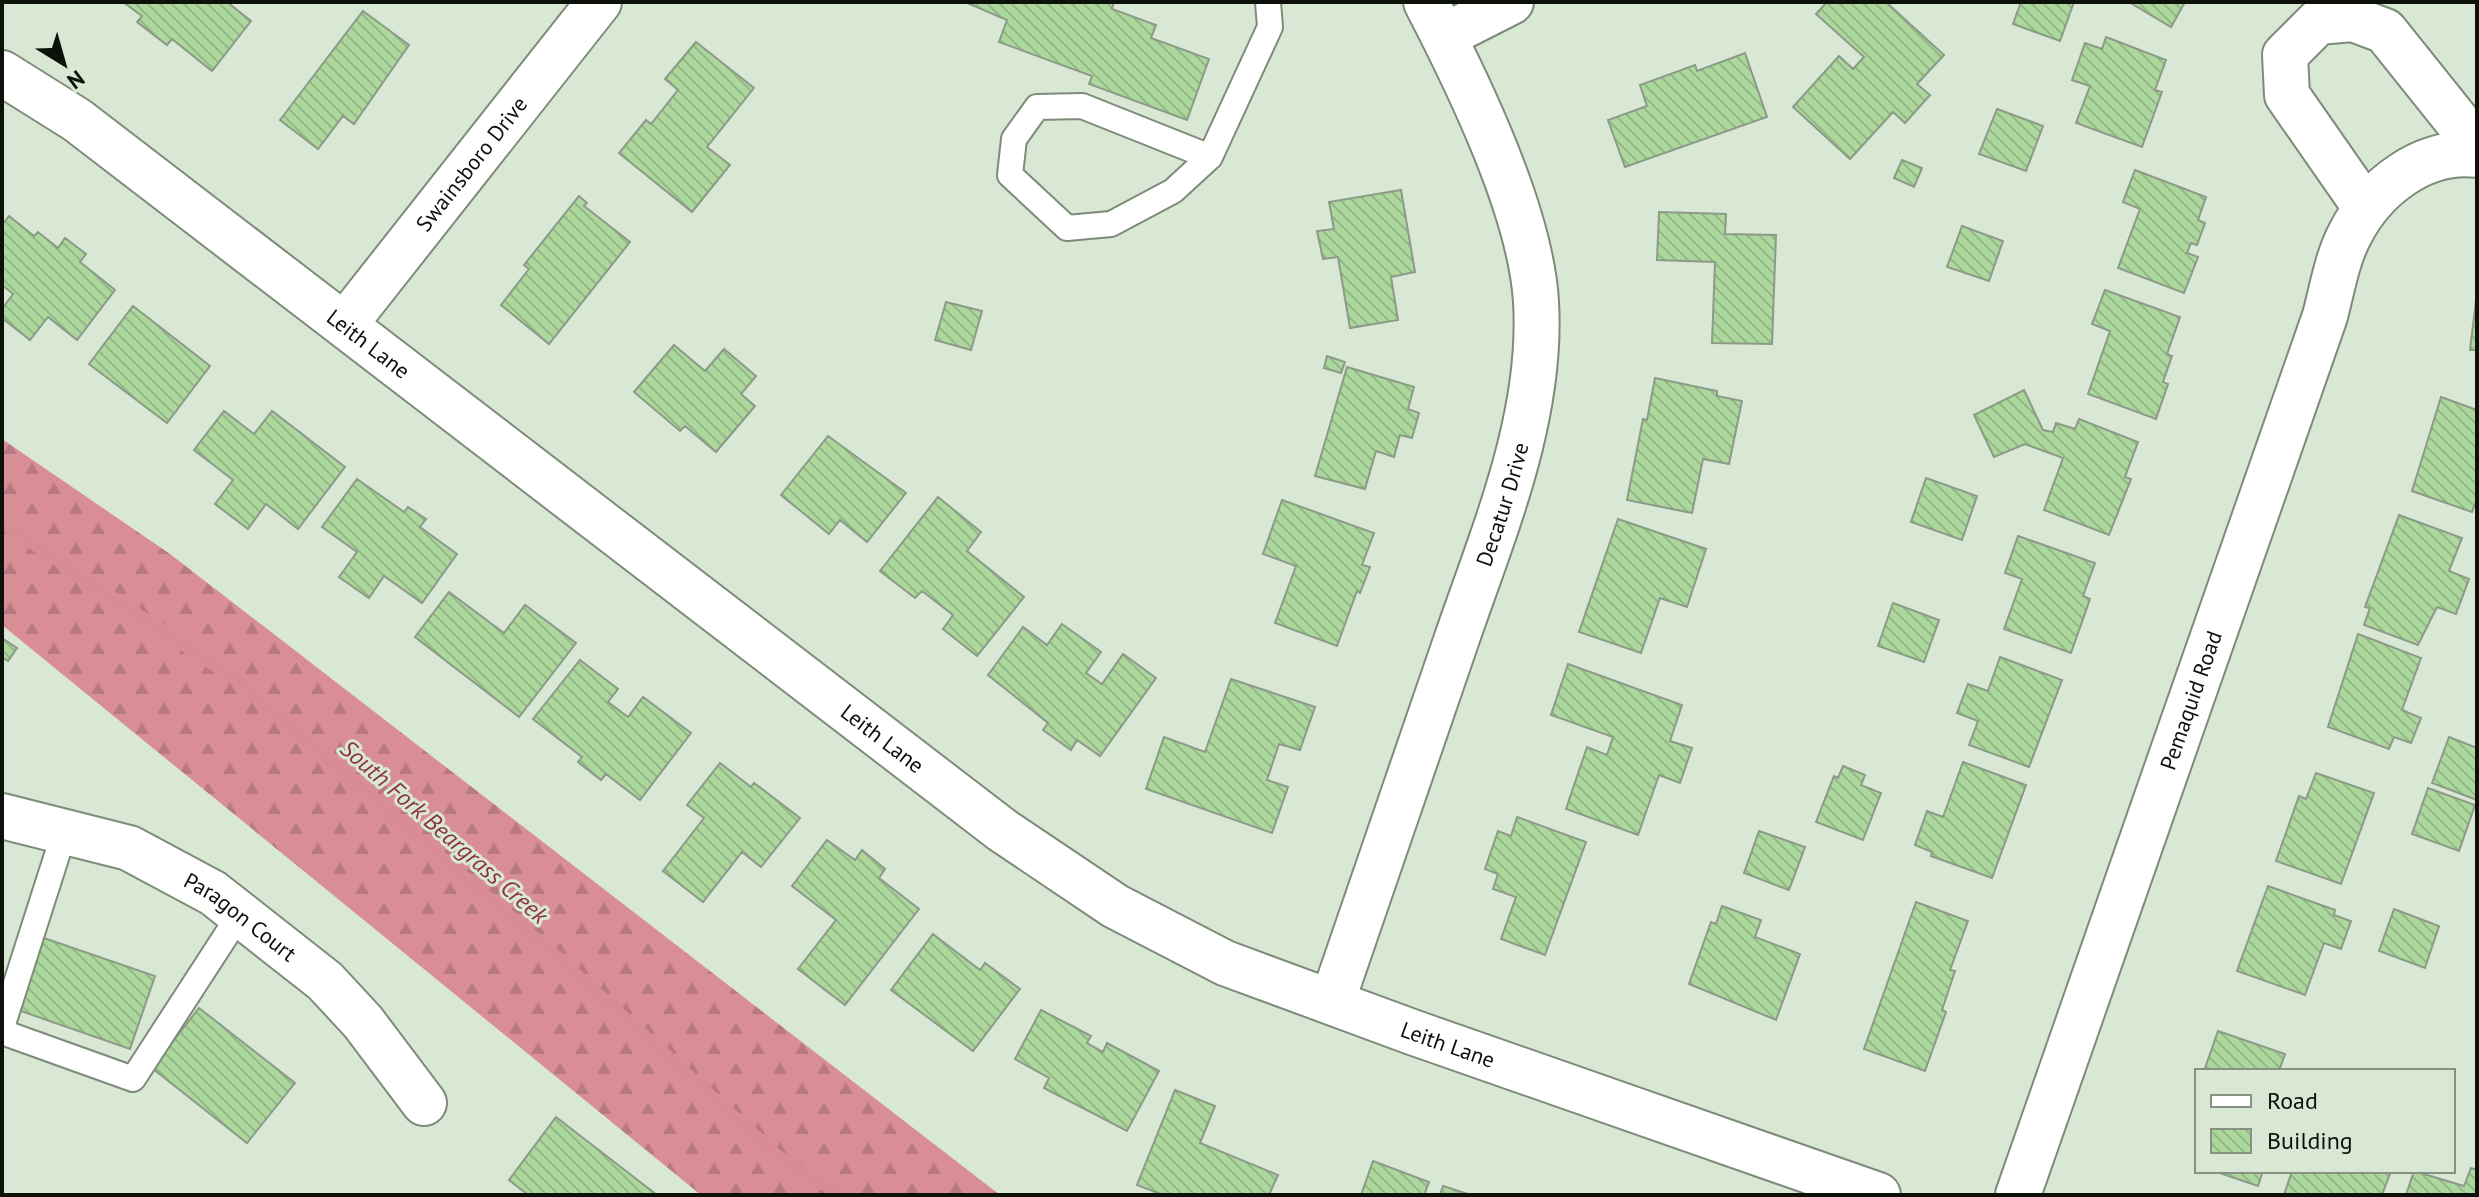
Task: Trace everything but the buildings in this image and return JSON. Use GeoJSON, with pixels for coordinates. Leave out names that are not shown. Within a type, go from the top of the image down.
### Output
{"type":"FeatureCollection","features":[{"type":"Feature","properties":{"kind":"street","name":"Swainsboro Drive"},"geometry":{"type":"LineString","coordinates":[[345,324],[599,2]]}},
{"type":"Feature","properties":{"kind":"street"},"geometry":{"type":"LineString","coordinates":[[1435,19],[1511,2]]}},
{"type":"Feature","properties":{"kind":"street","name":"Decatur Drive"},"geometry":{"type":"LineString","coordinates":[[1332,1002],[1491,538],[1524,432],[1537,352],[1533,270],[1510,189],[1435,19]]}},
{"type":"Feature","properties":{"kind":"street"},"geometry":{"type":"LineString","coordinates":[[2365,207],[2287,95],[2285,55],[2318,22],[2353,19],[2385,31],[2477,146]]}},
{"type":"Feature","properties":{"kind":"street","name":"Leith Lane"},"geometry":{"type":"LineString","coordinates":[[2,73],[77,120],[1002,830],[1115,906],[1225,963],[1878,1195]]}},
{"type":"Feature","properties":{"kind":"street","name":"Pemaquid Road"},"geometry":{"type":"LineString","coordinates":[[2018,1195],[2320,331],[2348,237],[2365,207],[2391,183],[2428,159],[2457,153],[2477,155]]}},
{"type":"Feature","properties":{"kind":"street","name":"Paragon Court"},"geometry":{"type":"LineString","coordinates":[[2,816],[129,848],[171,868],[240,914],[325,981],[363,1022],[424,1103]]}},
{"type":"Feature","properties":{"kind":"lane"},"geometry":{"type":"LineString","coordinates":[[1210,157],[1082,106],[1037,107],[1014,139],[1010,175],[1067,228],[1111,224],[1173,191],[1210,157],[1270,27],[1268,2]]}},
{"type":"Feature","properties":{"kind":"lane"},"geometry":{"type":"LineString","coordinates":[[65,830],[2,1029],[133,1079],[240,914]]}},
{"type":"Feature","properties":{"kind":"green space"},"geometry":{"type":"Polygon","coordinates":[[[2,439],[170,554],[1000,1195],[701,1195],[2,625],[2,439]]]}},
{"type":"Feature","properties":{"kind":"waterway","name":"South Fork Beargrass Creek"},"geometry":{"type":"LineString","coordinates":[[2,523],[239,682],[555,955],[777,1155],[840,1195]]}}]}
